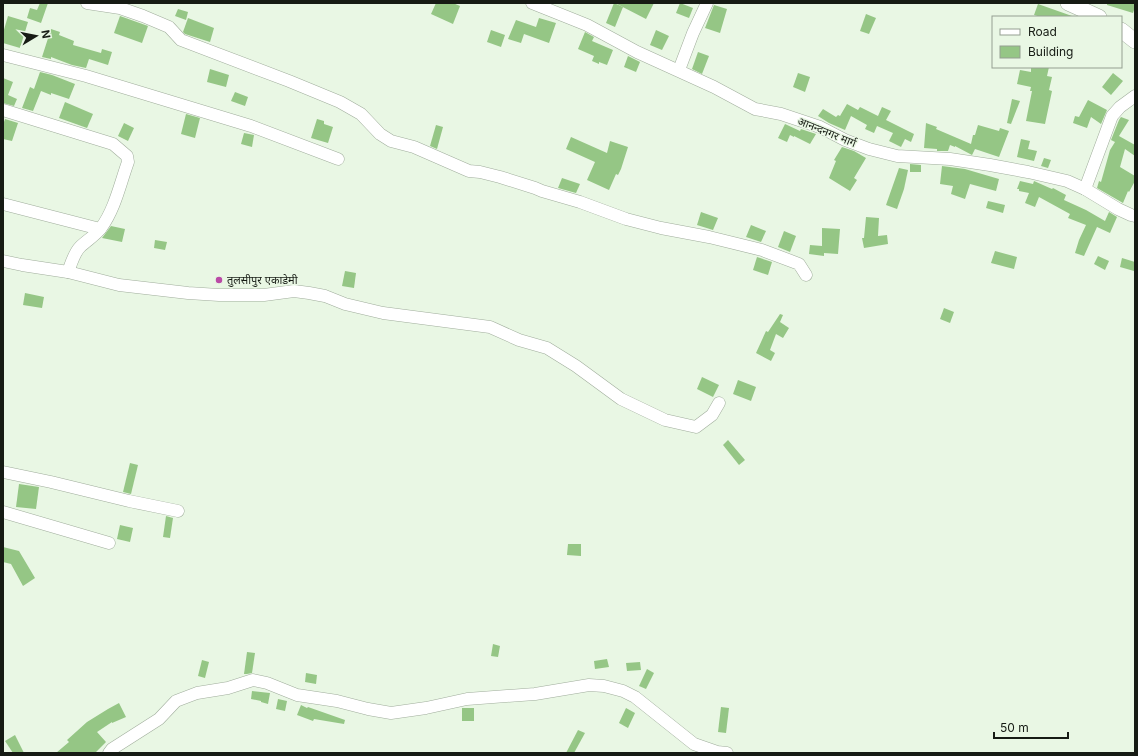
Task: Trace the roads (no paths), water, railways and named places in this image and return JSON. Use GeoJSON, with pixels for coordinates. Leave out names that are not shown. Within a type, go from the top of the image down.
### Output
{"type":"FeatureCollection","features":[{"type":"Feature","properties":{"kind":"main road"},"geometry":{"type":"LineString","coordinates":[[1068,3],[1097,16]]}},
{"type":"Feature","properties":{"kind":"main road"},"geometry":{"type":"LineString","coordinates":[[1122,31],[1135,40]]}},
{"type":"Feature","properties":{"kind":"street"},"geometry":{"type":"LineString","coordinates":[[87,3],[120,8],[143,16],[169,28],[181,40],[340,102],[361,114],[380,134],[391,141],[414,147],[469,171],[500,177],[580,202],[626,220],[709,237],[762,250],[799,264],[806,276]]}},
{"type":"Feature","properties":{"kind":"street","name":"आनन्दनगर मार्ग"},"geometry":{"type":"LineString","coordinates":[[532,3],[552,7],[637,52],[679,70],[755,109],[781,114],[820,127],[869,150],[897,156],[950,159],[990,164],[1067,181],[1085,189],[1118,209],[1135,216]]}},
{"type":"Feature","properties":{"kind":"street"},"geometry":{"type":"LineString","coordinates":[[679,70],[693,33],[707,3]]}},
{"type":"Feature","properties":{"kind":"street"},"geometry":{"type":"LineString","coordinates":[[3,55],[86,76],[251,126],[338,159]]}},
{"type":"Feature","properties":{"kind":"street"},"geometry":{"type":"LineString","coordinates":[[1085,189],[1112,116],[1120,106],[1135,96]]}},
{"type":"Feature","properties":{"kind":"street"},"geometry":{"type":"LineString","coordinates":[[3,110],[113,144],[128,156],[128,162],[110,214],[100,229],[77,251],[68,272]]}},
{"type":"Feature","properties":{"kind":"street"},"geometry":{"type":"LineString","coordinates":[[3,204],[100,229]]}},
{"type":"Feature","properties":{"kind":"street"},"geometry":{"type":"LineString","coordinates":[[3,261],[68,272],[119,285],[204,294],[264,295],[294,291],[325,296],[345,304],[383,313],[490,326],[519,340],[547,348],[576,366],[621,400],[665,420],[696,427],[712,415],[719,403]]}},
{"type":"Feature","properties":{"kind":"street"},"geometry":{"type":"LineString","coordinates":[[3,472],[178,511]]}},
{"type":"Feature","properties":{"kind":"street"},"geometry":{"type":"LineString","coordinates":[[3,512],[109,543]]}},
{"type":"Feature","properties":{"kind":"street"},"geometry":{"type":"LineString","coordinates":[[109,753],[112,749],[159,719],[176,701],[196,693],[228,688],[253,680],[297,694],[391,713],[426,708],[467,699],[535,694],[589,685],[604,686],[624,691],[635,697],[694,744],[717,752],[727,753]]}},
{"type":"Feature","properties":{"kind":"place","name":"तुलसीपुर एकाडेमी"},"geometry":{"type":"Point","coordinates":[219,280]}}]}
